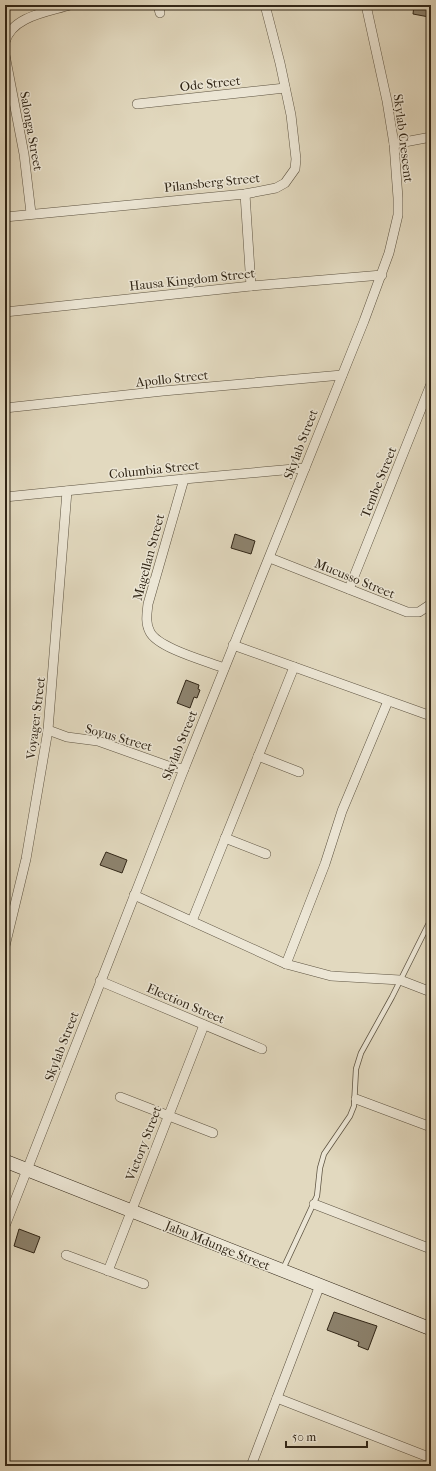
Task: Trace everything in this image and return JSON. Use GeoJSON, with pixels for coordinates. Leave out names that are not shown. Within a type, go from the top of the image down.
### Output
{"type":"FeatureCollection","features":[{"type":"Feature","properties":{"kind":"street"},"geometry":{"type":"LineString","coordinates":[[5,42],[8,34],[16,24],[70,5]]}},
{"type":"Feature","properties":{"kind":"street","name":"Pilansberg Street"},"geometry":{"type":"LineString","coordinates":[[5,217],[31,213],[245,194],[276,188],[285,183],[295,169],[295,144],[286,88],[265,5]]}},
{"type":"Feature","properties":{"kind":"street","name":"Skylab Crescent"},"geometry":{"type":"LineString","coordinates":[[366,5],[383,78],[394,144],[397,174],[398,215],[391,246],[382,275]]}},
{"type":"Feature","properties":{"kind":"street","name":"Salonga Street"},"geometry":{"type":"LineString","coordinates":[[5,55],[24,154],[31,213]]}},
{"type":"Feature","properties":{"kind":"street","name":"Ode Street"},"geometry":{"type":"LineString","coordinates":[[137,104],[286,88]]}},
{"type":"Feature","properties":{"kind":"street"},"geometry":{"type":"LineString","coordinates":[[394,144],[431,137]]}},
{"type":"Feature","properties":{"kind":"street"},"geometry":{"type":"LineString","coordinates":[[245,194],[251,286]]}},
{"type":"Feature","properties":{"kind":"street","name":"Hausa Kingdom Street"},"geometry":{"type":"LineString","coordinates":[[5,312],[251,286],[382,275]]}},
{"type":"Feature","properties":{"kind":"street","name":"Skylab Street"},"geometry":{"type":"LineString","coordinates":[[5,1226],[233,645],[270,558],[382,275]]}},
{"type":"Feature","properties":{"kind":"street","name":"Apollo Street"},"geometry":{"type":"LineString","coordinates":[[5,408],[162,391],[342,375]]}},
{"type":"Feature","properties":{"kind":"street","name":"Tembe Street"},"geometry":{"type":"LineString","coordinates":[[349,589],[431,384]]}},
{"type":"Feature","properties":{"kind":"street","name":"Columbia Street"},"geometry":{"type":"LineString","coordinates":[[5,497],[305,468]]}},
{"type":"Feature","properties":{"kind":"street","name":"Magellan Street"},"geometry":{"type":"LineString","coordinates":[[184,479],[148,604],[146,615],[147,626],[150,633],[163,644],[224,668]]}},
{"type":"Feature","properties":{"kind":"street","name":"Voyager Street"},"geometry":{"type":"LineString","coordinates":[[5,946],[28,846],[48,730],[67,491]]}},
{"type":"Feature","properties":{"kind":"street","name":"Mucusso Street"},"geometry":{"type":"LineString","coordinates":[[270,558],[407,612],[419,612],[431,604]]}},
{"type":"Feature","properties":{"kind":"street"},"geometry":{"type":"LineString","coordinates":[[233,645],[431,716]]}},
{"type":"Feature","properties":{"kind":"street"},"geometry":{"type":"LineString","coordinates":[[192,921],[294,666]]}},
{"type":"Feature","properties":{"kind":"street"},"geometry":{"type":"LineString","coordinates":[[286,964],[325,864],[342,811],[388,701]]}},
{"type":"Feature","properties":{"kind":"street","name":"Soyus Street"},"geometry":{"type":"LineString","coordinates":[[48,730],[67,737],[98,741],[168,766],[184,769]]}},
{"type":"Feature","properties":{"kind":"street"},"geometry":{"type":"LineString","coordinates":[[258,756],[299,772]]}},
{"type":"Feature","properties":{"kind":"street"},"geometry":{"type":"LineString","coordinates":[[225,838],[266,854]]}},
{"type":"Feature","properties":{"kind":"street"},"geometry":{"type":"LineString","coordinates":[[134,895],[286,964],[331,976],[400,980],[431,992]]}},
{"type":"Feature","properties":{"kind":"street","name":"Election Street"},"geometry":{"type":"LineString","coordinates":[[100,982],[262,1049]]}},
{"type":"Feature","properties":{"kind":"street","name":"Victory Street"},"geometry":{"type":"LineString","coordinates":[[108,1271],[204,1025]]}},
{"type":"Feature","properties":{"kind":"street"},"geometry":{"type":"LineString","coordinates":[[120,1097],[213,1133]]}},
{"type":"Feature","properties":{"kind":"street"},"geometry":{"type":"LineString","coordinates":[[356,1099],[431,1127]]}},
{"type":"Feature","properties":{"kind":"street","name":"Jabu Mdunge Street"},"geometry":{"type":"LineString","coordinates":[[5,1161],[431,1329]]}},
{"type":"Feature","properties":{"kind":"street"},"geometry":{"type":"LineString","coordinates":[[314,1204],[431,1249]]}},
{"type":"Feature","properties":{"kind":"street"},"geometry":{"type":"LineString","coordinates":[[66,1255],[144,1284]]}},
{"type":"Feature","properties":{"kind":"street"},"geometry":{"type":"LineString","coordinates":[[250,1466],[320,1285]]}},
{"type":"Feature","properties":{"kind":"street"},"geometry":{"type":"LineString","coordinates":[[277,1398],[431,1458]]}},
{"type":"Feature","properties":{"kind":"lane"},"geometry":{"type":"LineString","coordinates":[[283,1271],[317,1196],[320,1168],[324,1154],[350,1116],[356,1099],[355,1078],[359,1057],[431,919]]}},
{"type":"Feature","properties":{"kind":"building"},"geometry":{"type":"Polygon","coordinates":[[[414,5],[430,5],[429,17],[413,14],[414,5]]]}},
{"type":"Feature","properties":{"kind":"building"},"geometry":{"type":"Polygon","coordinates":[[[235,534],[255,541],[251,554],[231,548],[235,534]]]}},
{"type":"Feature","properties":{"kind":"building"},"geometry":{"type":"Polygon","coordinates":[[[186,680],[199,685],[198,689],[200,690],[197,698],[194,697],[190,708],[177,703],[186,680]]]}},
{"type":"Feature","properties":{"kind":"building"},"geometry":{"type":"Polygon","coordinates":[[[106,852],[127,860],[122,873],[100,865],[106,852]]]}},
{"type":"Feature","properties":{"kind":"building"},"geometry":{"type":"Polygon","coordinates":[[[19,1229],[40,1237],[34,1253],[14,1246],[19,1229]]]}},
{"type":"Feature","properties":{"kind":"building"},"geometry":{"type":"Polygon","coordinates":[[[334,1312],[377,1326],[368,1350],[358,1346],[359,1342],[327,1330],[334,1312]]]}}]}
